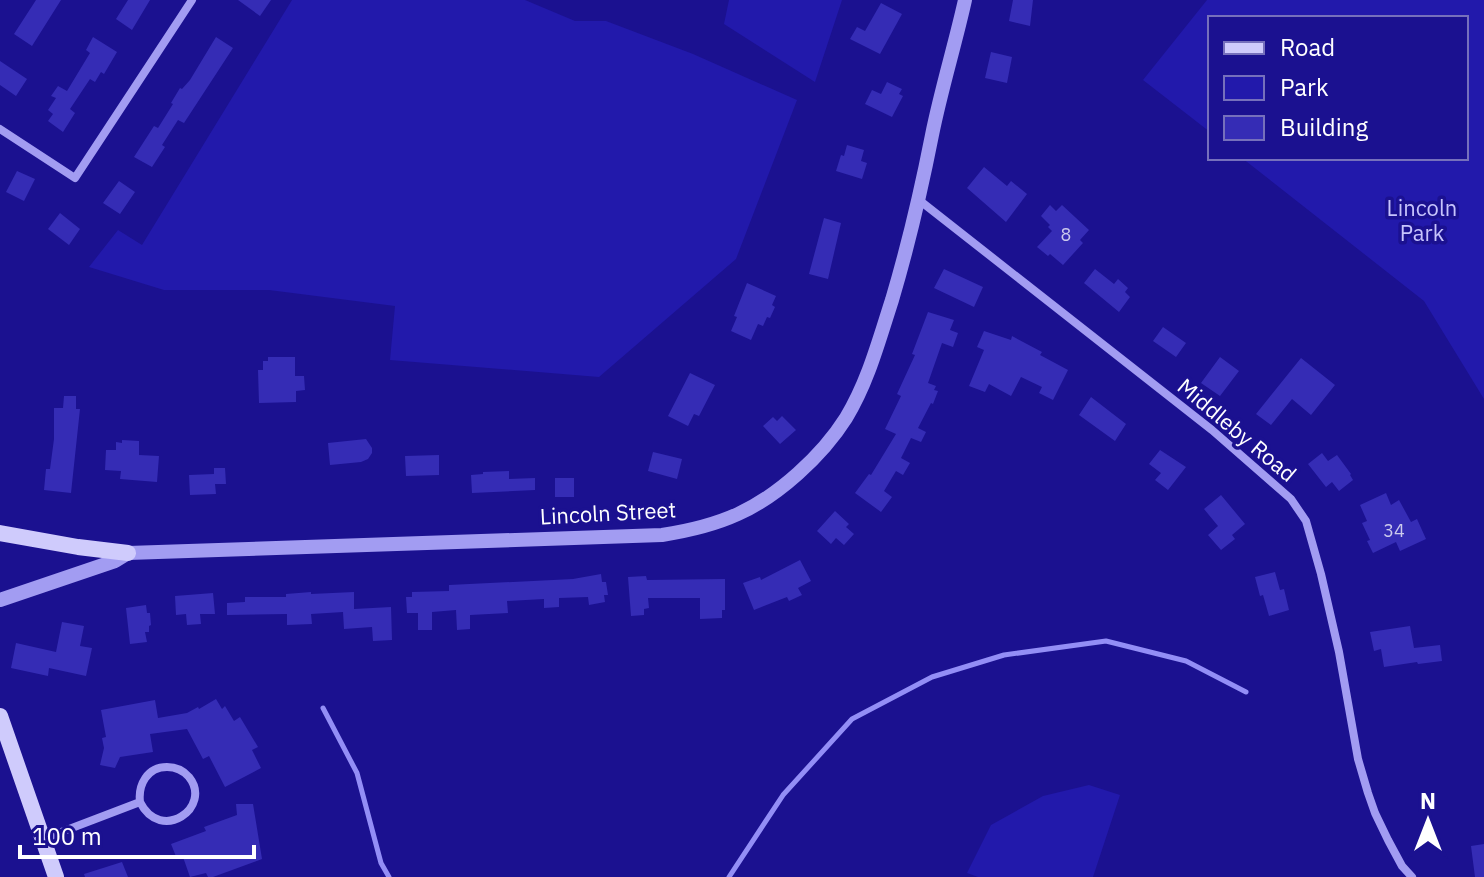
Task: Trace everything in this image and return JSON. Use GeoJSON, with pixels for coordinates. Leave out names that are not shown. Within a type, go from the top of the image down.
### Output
{"type":"FeatureCollection","features":[{"type":"Feature","properties":{"kind":"main road"},"geometry":{"type":"LineString","coordinates":[[0,533],[128,553]]}},
{"type":"Feature","properties":{"kind":"main road"},"geometry":{"type":"LineString","coordinates":[[0,716],[56,877]]}},
{"type":"Feature","properties":{"kind":"street"},"geometry":{"type":"LineString","coordinates":[[0,129],[75,178],[192,0]]}},
{"type":"Feature","properties":{"kind":"street","name":"Lincoln Street"},"geometry":{"type":"LineString","coordinates":[[0,600],[115,561],[128,553],[662,535],[694,529],[739,514],[786,483],[826,445],[846,418],[865,380],[908,249],[932,133],[965,0]]}},
{"type":"Feature","properties":{"kind":"street","name":"Middleby Road"},"geometry":{"type":"LineString","coordinates":[[919,200],[1212,430],[1291,499],[1306,521],[1321,574],[1358,759],[1371,804],[1402,866],[1412,877]]}},
{"type":"Feature","properties":{"kind":"street"},"geometry":{"type":"LineString","coordinates":[[162,767],[179,769],[187,775],[195,791],[190,809],[177,820],[159,821],[151,817],[140,802],[141,784],[146,776],[162,767]]}},
{"type":"Feature","properties":{"kind":"street"},"geometry":{"type":"LineString","coordinates":[[43,839],[140,802]]}},
{"type":"Feature","properties":{"kind":"green space"},"geometry":{"type":"Polygon","coordinates":[[[292,0],[525,0],[575,21],[606,21],[693,54],[797,100],[736,259],[599,377],[390,360],[395,306],[269,290],[164,290],[89,267],[118,230],[142,245],[292,0]]]}},
{"type":"Feature","properties":{"kind":"green space"},"geometry":{"type":"Polygon","coordinates":[[[729,0],[842,0],[815,82],[724,24],[729,0]]]}},
{"type":"Feature","properties":{"kind":"green space","name":"Lincoln Park"},"geometry":{"type":"Polygon","coordinates":[[[1207,0],[1484,0],[1484,399],[1424,301],[1245,160],[1468,160],[1468,16],[1208,16],[1208,130],[1143,80],[1207,0]]]}},
{"type":"Feature","properties":{"kind":"green space"},"geometry":{"type":"Polygon","coordinates":[[[1089,785],[1120,795],[1093,877],[978,877],[967,873],[991,825],[1043,796],[1089,785]]]}},
{"type":"Feature","properties":{"kind":"building"},"geometry":{"type":"Polygon","coordinates":[[[36,0],[61,0],[32,46],[14,34],[36,0]]]}},
{"type":"Feature","properties":{"kind":"building"},"geometry":{"type":"Polygon","coordinates":[[[128,0],[150,0],[132,30],[116,19],[128,0]]]}},
{"type":"Feature","properties":{"kind":"building"},"geometry":{"type":"Polygon","coordinates":[[[238,0],[271,0],[260,16],[238,0]]]}},
{"type":"Feature","properties":{"kind":"building"},"geometry":{"type":"Polygon","coordinates":[[[1013,0],[1033,0],[1030,26],[1009,21],[1013,0]]]}},
{"type":"Feature","properties":{"kind":"building"},"geometry":{"type":"Polygon","coordinates":[[[881,3],[902,14],[880,54],[850,39],[857,27],[865,31],[881,3]]]}},
{"type":"Feature","properties":{"kind":"building"},"geometry":{"type":"Polygon","coordinates":[[[93,37],[117,52],[104,74],[101,72],[95,82],[90,79],[70,109],[75,113],[63,132],[48,121],[53,114],[48,110],[56,98],[51,96],[58,86],[67,91],[90,53],[86,50],[93,37]]]}},
{"type":"Feature","properties":{"kind":"building"},"geometry":{"type":"Polygon","coordinates":[[[216,37],[233,48],[184,123],[178,120],[152,167],[134,157],[154,126],[158,128],[180,88],[190,80],[216,37]]]}},
{"type":"Feature","properties":{"kind":"building"},"geometry":{"type":"Polygon","coordinates":[[[991,52],[1012,57],[1007,83],[985,78],[991,52]]]}},
{"type":"Feature","properties":{"kind":"building"},"geometry":{"type":"Polygon","coordinates":[[[0,61],[27,79],[16,96],[0,85],[0,61]]]}},
{"type":"Feature","properties":{"kind":"building"},"geometry":{"type":"Polygon","coordinates":[[[887,82],[902,89],[899,94],[903,96],[892,117],[865,104],[872,90],[881,94],[887,82]]]}},
{"type":"Feature","properties":{"kind":"building"},"geometry":{"type":"Polygon","coordinates":[[[847,145],[864,150],[861,161],[867,163],[862,179],[836,171],[847,145]]]}},
{"type":"Feature","properties":{"kind":"building"},"geometry":{"type":"Polygon","coordinates":[[[984,167],[1007,186],[1011,181],[1027,194],[1006,222],[967,188],[984,167]]]}},
{"type":"Feature","properties":{"kind":"building"},"geometry":{"type":"Polygon","coordinates":[[[17,171],[35,179],[24,201],[6,192],[17,171]]]}},
{"type":"Feature","properties":{"kind":"building"},"geometry":{"type":"Polygon","coordinates":[[[119,181],[135,192],[120,214],[103,203],[119,181]]]}},
{"type":"Feature","properties":{"kind":"building"},"geometry":{"type":"Polygon","coordinates":[[[1050,205],[1056,211],[1062,205],[1089,230],[1080,240],[1083,243],[1063,265],[1037,247],[1052,231],[1041,216],[1050,205]]]}},
{"type":"Feature","properties":{"kind":"building"},"geometry":{"type":"Polygon","coordinates":[[[60,213],[80,229],[69,245],[48,229],[60,213]]]}},
{"type":"Feature","properties":{"kind":"building"},"geometry":{"type":"Polygon","coordinates":[[[824,218],[841,223],[828,279],[809,274],[824,218]]]}},
{"type":"Feature","properties":{"kind":"building"},"geometry":{"type":"Polygon","coordinates":[[[944,269],[983,287],[974,307],[934,288],[944,269]]]}},
{"type":"Feature","properties":{"kind":"building"},"geometry":{"type":"Polygon","coordinates":[[[1095,269],[1114,284],[1118,279],[1128,288],[1125,292],[1130,297],[1119,312],[1084,283],[1095,269]]]}},
{"type":"Feature","properties":{"kind":"building"},"geometry":{"type":"Polygon","coordinates":[[[747,283],[776,296],[770,318],[767,317],[763,326],[758,324],[751,340],[731,331],[747,283]]]}},
{"type":"Feature","properties":{"kind":"building"},"geometry":{"type":"Polygon","coordinates":[[[928,312],[954,320],[950,330],[958,333],[953,347],[942,343],[928,383],[936,386],[934,390],[938,391],[918,428],[926,432],[921,442],[911,438],[901,458],[910,463],[903,475],[896,471],[884,491],[892,497],[881,512],[855,493],[871,475],[896,434],[885,429],[901,396],[897,394],[915,355],[912,354],[928,312]]]}},
{"type":"Feature","properties":{"kind":"building"},"geometry":{"type":"Polygon","coordinates":[[[1163,327],[1186,343],[1176,357],[1153,341],[1163,327]]]}},
{"type":"Feature","properties":{"kind":"building"},"geometry":{"type":"Polygon","coordinates":[[[984,331],[1011,340],[1012,336],[1068,370],[1053,400],[1039,393],[1042,387],[1021,377],[1011,396],[989,384],[985,392],[969,386],[984,350],[977,347],[984,331]]]}},
{"type":"Feature","properties":{"kind":"building"},"geometry":{"type":"Polygon","coordinates":[[[268,357],[295,357],[295,376],[304,376],[305,390],[296,391],[296,402],[259,403],[258,370],[263,370],[263,361],[268,361],[268,357]]]}},
{"type":"Feature","properties":{"kind":"building"},"geometry":{"type":"Polygon","coordinates":[[[1220,357],[1239,371],[1220,396],[1201,383],[1220,357]]]}},
{"type":"Feature","properties":{"kind":"building"},"geometry":{"type":"Polygon","coordinates":[[[1301,358],[1335,385],[1311,415],[1292,399],[1271,425],[1256,414],[1301,358]]]}},
{"type":"Feature","properties":{"kind":"building"},"geometry":{"type":"Polygon","coordinates":[[[690,373],[715,385],[699,416],[694,414],[688,426],[668,416],[690,373]]]}},
{"type":"Feature","properties":{"kind":"building"},"geometry":{"type":"Polygon","coordinates":[[[64,396],[76,396],[76,409],[80,409],[71,493],[44,490],[54,439],[54,408],[63,408],[64,396]]]}},
{"type":"Feature","properties":{"kind":"building"},"geometry":{"type":"Polygon","coordinates":[[[1091,397],[1126,424],[1115,441],[1079,415],[1091,397]]]}},
{"type":"Feature","properties":{"kind":"building"},"geometry":{"type":"Polygon","coordinates":[[[782,416],[796,430],[780,444],[763,426],[773,417],[777,421],[782,416]]]}},
{"type":"Feature","properties":{"kind":"building"},"geometry":{"type":"Polygon","coordinates":[[[366,439],[372,448],[368,459],[330,465],[328,443],[366,439]]]}},
{"type":"Feature","properties":{"kind":"building"},"geometry":{"type":"Polygon","coordinates":[[[122,440],[139,441],[139,455],[159,456],[157,482],[120,479],[121,471],[105,470],[106,450],[116,450],[116,442],[122,443],[122,440]]]}},
{"type":"Feature","properties":{"kind":"building"},"geometry":{"type":"Polygon","coordinates":[[[1160,450],[1186,467],[1168,490],[1155,480],[1161,473],[1149,464],[1160,450]]]}},
{"type":"Feature","properties":{"kind":"building"},"geometry":{"type":"Polygon","coordinates":[[[653,452],[682,459],[677,479],[648,471],[653,452]]]}},
{"type":"Feature","properties":{"kind":"building"},"geometry":{"type":"Polygon","coordinates":[[[1322,453],[1328,461],[1337,455],[1351,474],[1353,480],[1339,491],[1332,482],[1326,487],[1308,464],[1322,453]]]}},
{"type":"Feature","properties":{"kind":"building"},"geometry":{"type":"Polygon","coordinates":[[[439,455],[439,475],[406,476],[405,456],[439,455]]]}},
{"type":"Feature","properties":{"kind":"building"},"geometry":{"type":"Polygon","coordinates":[[[214,468],[225,468],[226,484],[215,484],[216,494],[190,495],[189,475],[214,474],[214,468]]]}},
{"type":"Feature","properties":{"kind":"building"},"geometry":{"type":"Polygon","coordinates":[[[509,471],[509,479],[535,478],[535,490],[472,493],[471,475],[509,471]]]}},
{"type":"Feature","properties":{"kind":"building"},"geometry":{"type":"Polygon","coordinates":[[[555,478],[574,478],[574,497],[555,497],[555,478]]]}},
{"type":"Feature","properties":{"kind":"building"},"geometry":{"type":"Polygon","coordinates":[[[1386,493],[1391,505],[1399,500],[1411,522],[1417,519],[1426,539],[1400,551],[1396,542],[1373,553],[1362,523],[1367,521],[1360,505],[1386,493]]]}},
{"type":"Feature","properties":{"kind":"building"},"geometry":{"type":"Polygon","coordinates":[[[1221,495],[1245,524],[1232,535],[1235,539],[1221,550],[1208,535],[1218,526],[1204,509],[1221,495]]]}},
{"type":"Feature","properties":{"kind":"building"},"geometry":{"type":"Polygon","coordinates":[[[835,511],[849,524],[846,527],[854,534],[844,545],[836,538],[831,544],[817,531],[835,511]]]}},
{"type":"Feature","properties":{"kind":"building"},"geometry":{"type":"Polygon","coordinates":[[[800,560],[811,581],[798,588],[802,595],[789,601],[787,597],[754,610],[743,583],[760,577],[761,580],[800,560]]]}},
{"type":"Feature","properties":{"kind":"building"},"geometry":{"type":"Polygon","coordinates":[[[1275,572],[1280,590],[1284,589],[1289,610],[1269,616],[1255,577],[1275,572]]]}},
{"type":"Feature","properties":{"kind":"building"},"geometry":{"type":"Polygon","coordinates":[[[601,574],[608,595],[604,595],[605,602],[589,605],[588,597],[559,598],[559,607],[544,608],[544,599],[507,601],[508,613],[470,615],[470,629],[457,630],[456,610],[432,612],[432,630],[418,630],[418,613],[407,613],[406,597],[412,597],[412,592],[449,591],[449,585],[573,579],[601,574]]]}},
{"type":"Feature","properties":{"kind":"building"},"geometry":{"type":"Polygon","coordinates":[[[646,576],[647,580],[725,579],[722,618],[700,619],[700,598],[648,598],[649,608],[644,609],[644,615],[631,616],[628,577],[646,576]]]}},
{"type":"Feature","properties":{"kind":"building"},"geometry":{"type":"Polygon","coordinates":[[[354,592],[354,609],[391,607],[392,640],[373,641],[372,627],[344,629],[343,612],[311,614],[312,624],[287,625],[287,614],[227,615],[227,603],[245,602],[245,597],[286,597],[286,594],[354,592]]]}},
{"type":"Feature","properties":{"kind":"building"},"geometry":{"type":"Polygon","coordinates":[[[213,593],[215,614],[200,614],[201,624],[187,625],[186,614],[176,615],[175,596],[213,593]]]}},
{"type":"Feature","properties":{"kind":"building"},"geometry":{"type":"Polygon","coordinates":[[[146,605],[151,625],[149,632],[145,632],[147,642],[130,644],[126,608],[146,605]]]}},
{"type":"Feature","properties":{"kind":"building"},"geometry":{"type":"Polygon","coordinates":[[[62,622],[84,626],[80,646],[92,648],[86,676],[49,668],[48,676],[11,668],[16,643],[56,652],[62,622]]]}},
{"type":"Feature","properties":{"kind":"building"},"geometry":{"type":"Polygon","coordinates":[[[1410,626],[1414,648],[1440,645],[1442,661],[1384,667],[1381,649],[1374,651],[1370,632],[1410,626]]]}},
{"type":"Feature","properties":{"kind":"building"},"geometry":{"type":"Polygon","coordinates":[[[216,699],[222,709],[225,706],[234,721],[240,717],[258,747],[252,750],[261,768],[225,787],[209,756],[203,759],[187,729],[150,734],[153,752],[120,757],[115,768],[100,765],[104,748],[102,738],[106,737],[101,710],[155,700],[158,718],[187,713],[216,699]]]}},
{"type":"Feature","properties":{"kind":"building"},"geometry":{"type":"Polygon","coordinates":[[[236,804],[253,804],[262,859],[213,877],[208,877],[206,873],[190,877],[183,857],[177,859],[171,844],[237,815],[236,804]]]}},
{"type":"Feature","properties":{"kind":"building"},"geometry":{"type":"Polygon","coordinates":[[[1484,844],[1484,877],[1475,877],[1471,846],[1484,844]]]}},
{"type":"Feature","properties":{"kind":"building"},"geometry":{"type":"Polygon","coordinates":[[[122,862],[128,877],[85,877],[84,874],[122,862]]]}},
{"type":"Feature","properties":{"kind":"waterway"},"geometry":{"type":"LineString","coordinates":[[729,877],[783,795],[852,719],[932,677],[1004,655],[1106,641],[1186,661],[1246,692]]}},
{"type":"Feature","properties":{"kind":"waterway"},"geometry":{"type":"LineString","coordinates":[[323,708],[357,773],[381,863],[389,877]]}}]}
